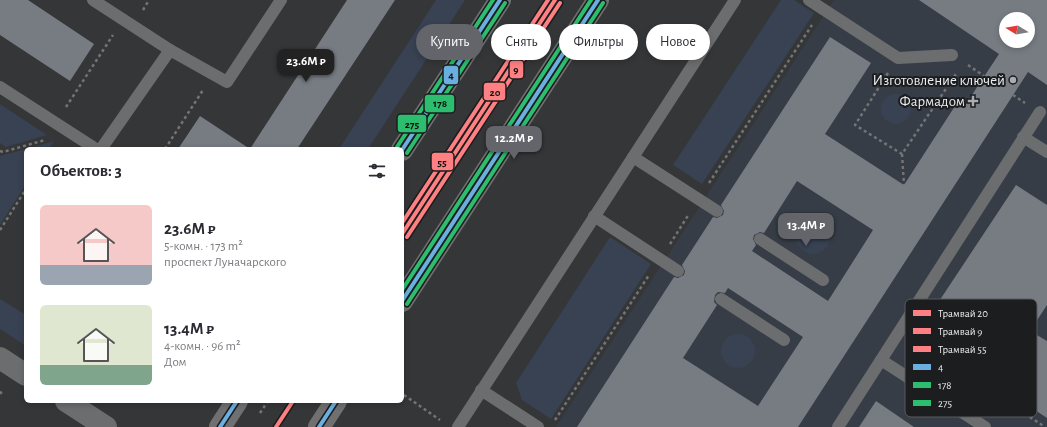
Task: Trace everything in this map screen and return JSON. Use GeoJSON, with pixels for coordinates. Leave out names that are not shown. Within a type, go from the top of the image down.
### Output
{"type":"FeatureCollection","features":[{"type":"Feature","properties":{"kind":"main road"},"geometry":{"type":"LineString","coordinates":[[404,147],[500,0]]}},
{"type":"Feature","properties":{"kind":"main road"},"geometry":{"type":"LineString","coordinates":[[404,298],[598,0]]}},
{"type":"Feature","properties":{"kind":"main road"},"geometry":{"type":"LineString","coordinates":[[220,427],[236,403]]}},
{"type":"Feature","properties":{"kind":"main road"},"geometry":{"type":"LineString","coordinates":[[319,427],[335,403]]}},
{"type":"Feature","properties":{"kind":"street"},"geometry":{"type":"LineString","coordinates":[[0,358],[24,374]]}},
{"type":"Feature","properties":{"kind":"street"},"geometry":{"type":"LineString","coordinates":[[69,403],[106,427]]}},
{"type":"Feature","properties":{"kind":"lane"},"geometry":{"type":"LineString","coordinates":[[93,0],[170,50],[226,82],[281,0]]}},
{"type":"Feature","properties":{"kind":"lane"},"geometry":{"type":"LineString","coordinates":[[458,427],[735,0]]}},
{"type":"Feature","properties":{"kind":"lane"},"geometry":{"type":"LineString","coordinates":[[809,0],[898,58],[952,55]]}},
{"type":"Feature","properties":{"kind":"lane"},"geometry":{"type":"LineString","coordinates":[[102,147],[170,50]]}},
{"type":"Feature","properties":{"kind":"lane"},"geometry":{"type":"LineString","coordinates":[[0,86],[93,147]]}},
{"type":"Feature","properties":{"kind":"lane"},"geometry":{"type":"LineString","coordinates":[[920,299],[1040,112]]}},
{"type":"Feature","properties":{"kind":"lane"},"geometry":{"type":"LineString","coordinates":[[1023,138],[1047,152]]}},
{"type":"Feature","properties":{"kind":"lane"},"geometry":{"type":"LineString","coordinates":[[633,157],[717,211]]}},
{"type":"Feature","properties":{"kind":"lane"},"geometry":{"type":"LineString","coordinates":[[594,216],[678,271]]}},
{"type":"Feature","properties":{"kind":"lane"},"geometry":{"type":"LineString","coordinates":[[760,239],[823,280]]}},
{"type":"Feature","properties":{"kind":"lane"},"geometry":{"type":"LineString","coordinates":[[721,299],[784,340]]}},
{"type":"Feature","properties":{"kind":"lane"},"geometry":{"type":"LineString","coordinates":[[838,427],[905,322]]}},
{"type":"Feature","properties":{"kind":"lane"},"geometry":{"type":"LineString","coordinates":[[881,360],[905,375]]}},
{"type":"Feature","properties":{"kind":"lane"},"geometry":{"type":"LineString","coordinates":[[481,390],[538,427]]}},
{"type":"Feature","properties":{"kind":"lane"},"geometry":{"type":"LineString","coordinates":[[969,417],[985,427]]}},
{"type":"Feature","properties":{"kind":"path"},"geometry":{"type":"LineString","coordinates":[[0,151],[3,152],[50,138],[60,126],[123,20]]}},
{"type":"Feature","properties":{"kind":"path"},"geometry":{"type":"LineString","coordinates":[[898,58],[855,125],[902,154]]}},
{"type":"Feature","properties":{"kind":"path"},"geometry":{"type":"LineString","coordinates":[[904,185],[902,154],[959,69]]}},
{"type":"Feature","properties":{"kind":"path"},"geometry":{"type":"LineString","coordinates":[[166,147],[213,75]]}},
{"type":"Feature","properties":{"kind":"path"},"geometry":{"type":"LineString","coordinates":[[0,230],[24,192]]}},
{"type":"Feature","properties":{"kind":"path"},"geometry":{"type":"LineString","coordinates":[[404,395],[444,422]]}},
{"type":"Feature","properties":{"kind":"path"},"geometry":{"type":"LineString","coordinates":[[1030,417],[1045,427]]}},
{"type":"Feature","properties":{"kind":"shaded area"},"geometry":{"type":"Polygon","coordinates":[[[436,0],[465,0],[449,24],[420,24],[436,0]]]}},
{"type":"Feature","properties":{"kind":"shaded area"},"geometry":{"type":"Polygon","coordinates":[[[781,0],[794,0],[814,13],[702,184],[673,165],[781,0]]]}},
{"type":"Feature","properties":{"kind":"shaded area"},"geometry":{"type":"Polygon","coordinates":[[[834,0],[1047,0],[1047,427],[556,427],[834,0]]]}},
{"type":"Feature","properties":{"kind":"shaded area"},"geometry":{"type":"Polygon","coordinates":[[[416,31],[416,60],[426,60],[369,147],[340,147],[416,31]]]}},
{"type":"Feature","properties":{"kind":"shaded area"},"geometry":{"type":"Polygon","coordinates":[[[896,94],[902,95],[910,103],[910,115],[902,123],[896,124],[890,123],[882,115],[881,109],[882,103],[890,95],[896,94]]]}},
{"type":"Feature","properties":{"kind":"shaded area"},"geometry":{"type":"Polygon","coordinates":[[[0,104],[47,135],[6,147],[0,143],[0,104]]]}},
{"type":"Feature","properties":{"kind":"shaded area"},"geometry":{"type":"Polygon","coordinates":[[[54,141],[50,147],[34,147],[54,141]]]}},
{"type":"Feature","properties":{"kind":"shaded area"},"geometry":{"type":"Polygon","coordinates":[[[24,150],[24,187],[0,225],[0,156],[24,150]]]}},
{"type":"Feature","properties":{"kind":"shaded area"},"geometry":{"type":"Polygon","coordinates":[[[816,220],[825,225],[829,230],[829,244],[825,249],[820,253],[810,254],[806,253],[797,244],[796,234],[797,230],[806,221],[816,220]]]}},
{"type":"Feature","properties":{"kind":"shaded area"},"geometry":{"type":"Polygon","coordinates":[[[610,237],[651,264],[551,419],[522,400],[516,383],[610,237]]]}},
{"type":"Feature","properties":{"kind":"shaded area"},"geometry":{"type":"Polygon","coordinates":[[[0,299],[24,314],[24,345],[0,329],[0,299]]]}},
{"type":"Feature","properties":{"kind":"shaded area"},"geometry":{"type":"Polygon","coordinates":[[[741,334],[750,339],[754,344],[754,358],[750,363],[745,367],[735,368],[731,367],[722,358],[721,348],[722,344],[731,335],[741,334]]]}},
{"type":"Feature","properties":{"kind":"building"},"geometry":{"type":"Polygon","coordinates":[[[0,0],[28,0],[94,44],[70,81],[0,35],[0,0]]]}},
{"type":"Feature","properties":{"kind":"building"},"geometry":{"type":"Polygon","coordinates":[[[347,0],[395,0],[298,147],[251,147],[347,0]]]}},
{"type":"Feature","properties":{"kind":"building"},"geometry":{"type":"Polygon","coordinates":[[[919,0],[1047,0],[1047,85],[1028,72],[798,427],[577,427],[674,277],[678,278],[684,275],[685,271],[682,265],[713,217],[717,218],[723,215],[724,211],[721,205],[830,37],[871,63],[825,134],[904,185],[957,103],[964,107],[999,54],[919,0]],[[797,181],[764,233],[760,232],[754,235],[753,239],[756,245],[752,251],[828,301],[873,230],[797,181]],[[728,288],[725,293],[718,292],[715,295],[714,302],[717,305],[683,358],[758,406],[803,337],[728,288]]]}},
{"type":"Feature","properties":{"kind":"building"},"geometry":{"type":"Polygon","coordinates":[[[200,116],[247,147],[179,147],[200,116]]]}},
{"type":"Feature","properties":{"kind":"building"},"geometry":{"type":"Polygon","coordinates":[[[1016,185],[1047,205],[1047,305],[1037,320],[1037,299],[941,299],[1016,185]]]}},
{"type":"Feature","properties":{"kind":"building"},"geometry":{"type":"Polygon","coordinates":[[[1037,335],[1047,341],[1047,418],[1037,411],[1037,335]]]}},
{"type":"Feature","properties":{"kind":"building"},"geometry":{"type":"Polygon","coordinates":[[[876,401],[914,427],[859,427],[876,401]]]}},
{"type":"Feature","properties":{"kind":"tram line","name":"55"},"geometry":{"type":"LineString","coordinates":[[404,220],[548,0]]}},
{"type":"Feature","properties":{"kind":"tram line","name":"20"},"geometry":{"type":"LineString","coordinates":[[404,231],[555,0]]}},
{"type":"Feature","properties":{"kind":"tram line","name":"9"},"geometry":{"type":"LineString","coordinates":[[407,237],[560,3]]}},
{"type":"Feature","properties":{"kind":"tram line","name":"20"},"geometry":{"type":"LineString","coordinates":[[276,427],[292,403]]}},
{"type":"Feature","properties":{"kind":"transit line","name":"275"},"geometry":{"type":"LineString","coordinates":[[397,147],[493,0]]}},
{"type":"Feature","properties":{"kind":"transit line","name":"4"},"geometry":{"type":"LineString","coordinates":[[404,147],[500,0]]}},
{"type":"Feature","properties":{"kind":"transit line","name":"275"},"geometry":{"type":"LineString","coordinates":[[404,287],[591,0]]}},
{"type":"Feature","properties":{"kind":"transit line","name":"4"},"geometry":{"type":"LineString","coordinates":[[404,298],[598,0]]}},
{"type":"Feature","properties":{"kind":"transit line","name":"178"},"geometry":{"type":"LineString","coordinates":[[407,153],[505,3]]}},
{"type":"Feature","properties":{"kind":"transit line","name":"178"},"geometry":{"type":"LineString","coordinates":[[407,304],[603,3]]}},
{"type":"Feature","properties":{"kind":"transit line","name":"4"},"geometry":{"type":"LineString","coordinates":[[220,427],[236,403]]}},
{"type":"Feature","properties":{"kind":"transit line","name":"4"},"geometry":{"type":"LineString","coordinates":[[319,427],[335,403]]}},
{"type":"Feature","properties":{"kind":"place","name":"Изготовление ключей"},"geometry":{"type":"Point","coordinates":[1013,80]}},
{"type":"Feature","properties":{"kind":"place","name":"Фармадом"},"geometry":{"type":"Point","coordinates":[973,101]}}]}
